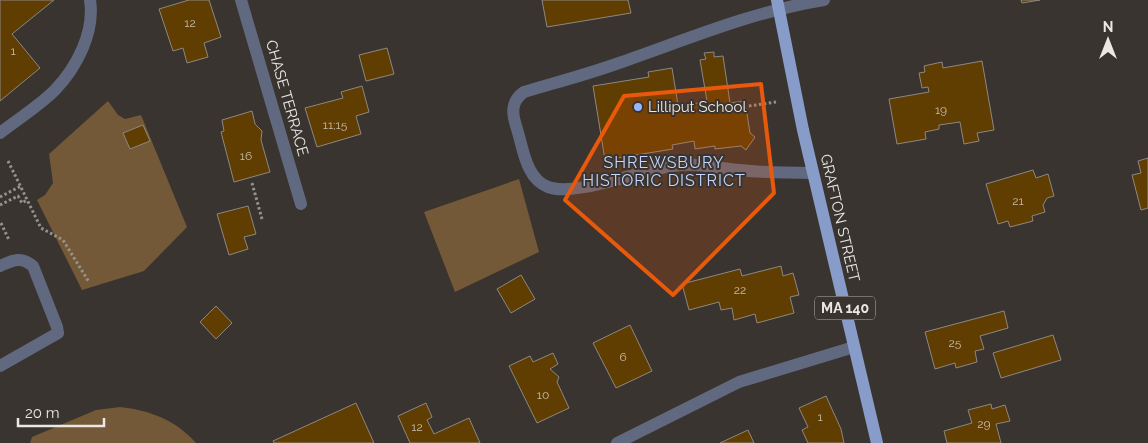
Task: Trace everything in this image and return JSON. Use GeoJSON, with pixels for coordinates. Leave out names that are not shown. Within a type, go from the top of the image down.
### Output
{"type":"FeatureCollection","features":[{"type":"Feature","properties":{"kind":"main road","name":"GRAFTON STREET"},"geometry":{"type":"LineString","coordinates":[[778,4],[813,172],[878,443]]}},
{"type":"Feature","properties":{"kind":"street"},"geometry":{"type":"LineString","coordinates":[[0,132],[55,90],[74,64],[87,38],[92,12],[90,0]]}},
{"type":"Feature","properties":{"kind":"street","name":"CHASE TERRACE"},"geometry":{"type":"LineString","coordinates":[[241,0],[301,204]]}},
{"type":"Feature","properties":{"kind":"street"},"geometry":{"type":"LineString","coordinates":[[813,172],[770,173],[700,164],[672,166],[581,187],[561,189],[548,187],[536,180],[531,172],[512,115],[513,104],[517,97],[524,92],[615,64],[778,4],[824,0]]}},
{"type":"Feature","properties":{"kind":"street"},"geometry":{"type":"LineString","coordinates":[[0,266],[18,259],[25,260],[33,266],[58,333],[0,366]]}},
{"type":"Feature","properties":{"kind":"street"},"geometry":{"type":"LineString","coordinates":[[617,443],[739,382],[854,346]]}},
{"type":"Feature","properties":{"kind":"path"},"geometry":{"type":"LineString","coordinates":[[749,106],[777,102]]}},
{"type":"Feature","properties":{"kind":"path"},"geometry":{"type":"LineString","coordinates":[[8,160],[41,228],[63,240],[89,282]]}},
{"type":"Feature","properties":{"kind":"path"},"geometry":{"type":"LineString","coordinates":[[252,183],[262,219]]}},
{"type":"Feature","properties":{"kind":"path"},"geometry":{"type":"LineString","coordinates":[[0,197],[21,186]]}},
{"type":"Feature","properties":{"kind":"path"},"geometry":{"type":"LineString","coordinates":[[0,205],[18,196],[22,203],[28,200]]}},
{"type":"Feature","properties":{"kind":"highlighted area"},"geometry":{"type":"Polygon","coordinates":[[[761,84],[774,193],[673,295],[565,200],[624,96],[761,84]]]}},
{"type":"Feature","properties":{"kind":"shaded area"},"geometry":{"type":"Polygon","coordinates":[[[108,101],[118,115],[125,119],[141,115],[187,227],[144,271],[82,290],[37,200],[45,195],[53,183],[49,154],[108,101]]]}},
{"type":"Feature","properties":{"kind":"shaded area"},"geometry":{"type":"Polygon","coordinates":[[[519,179],[539,252],[455,292],[424,212],[519,179]]]}},
{"type":"Feature","properties":{"kind":"shaded area"},"geometry":{"type":"Polygon","coordinates":[[[120,407],[152,414],[171,422],[196,443],[30,443],[32,437],[96,410],[120,407]]]}},
{"type":"Feature","properties":{"kind":"building"},"geometry":{"type":"Polygon","coordinates":[[[0,0],[54,0],[12,34],[40,68],[0,101],[0,0]]]}},
{"type":"Feature","properties":{"kind":"building"},"geometry":{"type":"Polygon","coordinates":[[[189,0],[209,0],[221,37],[204,43],[208,57],[187,63],[183,48],[173,51],[159,9],[189,0]]]}},
{"type":"Feature","properties":{"kind":"building"},"geometry":{"type":"Polygon","coordinates":[[[542,0],[628,0],[631,13],[547,27],[542,0]]]}},
{"type":"Feature","properties":{"kind":"building"},"geometry":{"type":"Polygon","coordinates":[[[1021,0],[1040,0],[1022,3],[1021,0]]]}},
{"type":"Feature","properties":{"kind":"building"},"geometry":{"type":"Polygon","coordinates":[[[387,48],[394,74],[366,81],[359,55],[387,48]]]}},
{"type":"Feature","properties":{"kind":"building","name":"Lilliput School"},"geometry":{"type":"Polygon","coordinates":[[[714,52],[714,57],[723,56],[730,103],[745,101],[750,133],[755,137],[746,150],[741,146],[715,149],[715,146],[695,149],[694,141],[672,145],[673,149],[605,160],[593,86],[649,77],[648,72],[672,68],[679,111],[689,109],[688,105],[707,101],[700,60],[706,59],[704,53],[714,52]]]}},
{"type":"Feature","properties":{"kind":"building"},"geometry":{"type":"Polygon","coordinates":[[[982,61],[994,130],[977,133],[979,141],[964,144],[960,122],[939,125],[939,129],[925,132],[926,139],[897,144],[889,99],[929,92],[928,87],[922,88],[919,73],[925,72],[924,66],[942,62],[943,68],[982,61]]]}},
{"type":"Feature","properties":{"kind":"building"},"geometry":{"type":"Polygon","coordinates":[[[362,86],[369,112],[356,116],[361,134],[317,147],[305,108],[343,98],[341,92],[362,86]]]}},
{"type":"Feature","properties":{"kind":"building"},"geometry":{"type":"Polygon","coordinates":[[[252,111],[255,124],[262,131],[261,140],[270,172],[234,182],[221,132],[224,131],[222,120],[252,111]]]}},
{"type":"Feature","properties":{"kind":"building"},"geometry":{"type":"Polygon","coordinates":[[[143,125],[150,141],[130,149],[123,133],[143,125]]]}},
{"type":"Feature","properties":{"kind":"building"},"geometry":{"type":"Polygon","coordinates":[[[1148,158],[1148,208],[1141,210],[1132,175],[1141,173],[1138,161],[1148,158]]]}},
{"type":"Feature","properties":{"kind":"building"},"geometry":{"type":"Polygon","coordinates":[[[1033,170],[1036,178],[1048,174],[1054,196],[1047,198],[1043,205],[1045,212],[1032,216],[1033,221],[1010,227],[1008,221],[998,224],[986,184],[1033,170]]]}},
{"type":"Feature","properties":{"kind":"building"},"geometry":{"type":"Polygon","coordinates":[[[248,206],[256,234],[244,237],[248,249],[229,255],[217,214],[248,206]]]}},
{"type":"Feature","properties":{"kind":"building"},"geometry":{"type":"Polygon","coordinates":[[[781,266],[783,276],[793,273],[799,295],[790,297],[794,313],[757,323],[755,314],[734,320],[732,308],[721,310],[719,302],[689,310],[682,284],[740,269],[742,276],[781,266]]]}},
{"type":"Feature","properties":{"kind":"building"},"geometry":{"type":"Polygon","coordinates":[[[521,275],[535,299],[511,313],[497,289],[521,275]]]}},
{"type":"Feature","properties":{"kind":"building"},"geometry":{"type":"Polygon","coordinates":[[[216,306],[232,323],[216,339],[200,322],[216,306]]]}},
{"type":"Feature","properties":{"kind":"building"},"geometry":{"type":"Polygon","coordinates":[[[1004,311],[1008,328],[980,336],[984,349],[975,351],[977,362],[956,368],[955,363],[935,369],[925,332],[1004,311]]]}},
{"type":"Feature","properties":{"kind":"building"},"geometry":{"type":"Polygon","coordinates":[[[630,325],[652,371],[616,388],[593,343],[630,325]]]}},
{"type":"Feature","properties":{"kind":"building"},"geometry":{"type":"Polygon","coordinates":[[[1053,335],[1061,360],[1001,378],[993,353],[1053,335]]]}},
{"type":"Feature","properties":{"kind":"building"},"geometry":{"type":"Polygon","coordinates":[[[553,353],[558,364],[550,369],[559,377],[557,382],[569,408],[537,423],[509,366],[530,356],[533,362],[553,353]]]}},
{"type":"Feature","properties":{"kind":"building"},"geometry":{"type":"Polygon","coordinates":[[[826,396],[841,429],[844,443],[808,443],[802,430],[808,427],[799,408],[826,396]]]}},
{"type":"Feature","properties":{"kind":"building"},"geometry":{"type":"Polygon","coordinates":[[[356,403],[374,443],[274,443],[273,441],[356,403]]]}},
{"type":"Feature","properties":{"kind":"building"},"geometry":{"type":"Polygon","coordinates":[[[426,403],[432,417],[427,420],[434,434],[469,418],[480,443],[410,443],[398,416],[426,403]]]}},
{"type":"Feature","properties":{"kind":"building"},"geometry":{"type":"Polygon","coordinates":[[[991,404],[992,409],[1005,405],[1010,421],[996,424],[1001,443],[947,443],[944,431],[972,423],[968,410],[991,404]]]}},
{"type":"Feature","properties":{"kind":"building"},"geometry":{"type":"Polygon","coordinates":[[[748,430],[754,443],[720,443],[748,430]]]}},
{"type":"Feature","properties":{"kind":"place","name":"Lilliput School"},"geometry":{"type":"Point","coordinates":[638,107]}},
{"type":"Feature","properties":{"kind":"district","name":"SHREWSBURY HISTORIC DISTRICT"},"geometry":{"type":"Point","coordinates":[664,171]}}]}
